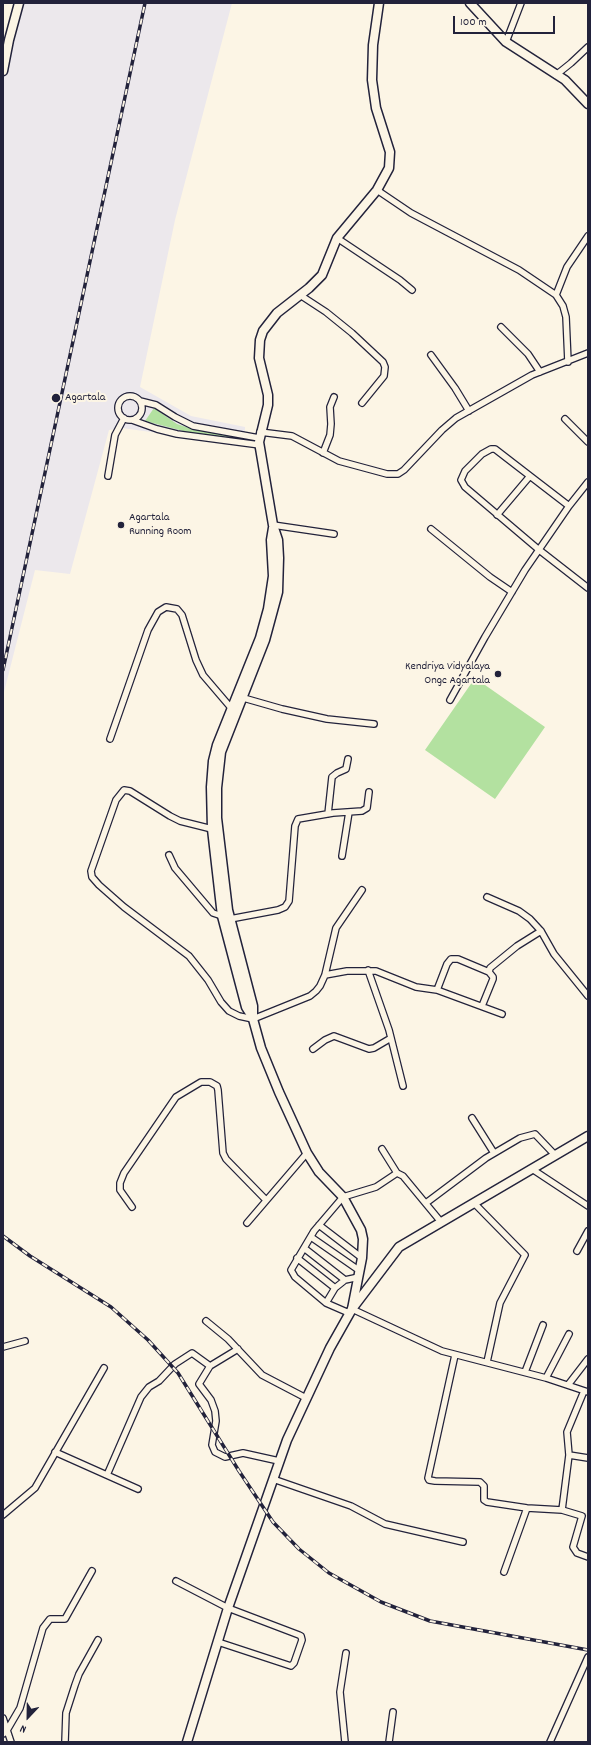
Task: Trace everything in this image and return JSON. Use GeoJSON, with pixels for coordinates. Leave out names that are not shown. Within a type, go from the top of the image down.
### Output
{"type":"FeatureCollection","features":[{"type":"Feature","properties":{"kind":"street"},"geometry":{"type":"LineString","coordinates":[[3,71],[9,40],[19,3]]}},
{"type":"Feature","properties":{"kind":"street"},"geometry":{"type":"LineString","coordinates":[[351,1311],[362,1258],[363,1239],[361,1230],[343,1197],[319,1172],[307,1153],[268,1067],[253,1018],[253,1006],[225,914],[212,829],[219,762],[224,744],[240,697],[270,626],[278,592],[280,558],[278,540],[273,525],[260,438],[266,415],[268,395],[259,358],[260,340],[270,321],[286,304],[300,295],[322,275],[337,238],[377,190],[389,168],[390,152],[376,108],[372,80],[373,45],[379,3]]}},
{"type":"Feature","properties":{"kind":"street"},"geometry":{"type":"LineString","coordinates":[[470,3],[506,42],[564,80],[588,103]]}},
{"type":"Feature","properties":{"kind":"street"},"geometry":{"type":"LineString","coordinates":[[506,42],[521,3]]}},
{"type":"Feature","properties":{"kind":"street"},"geometry":{"type":"LineString","coordinates":[[556,75],[588,47]]}},
{"type":"Feature","properties":{"kind":"street"},"geometry":{"type":"LineString","coordinates":[[377,190],[411,213],[519,270],[556,295],[563,306],[566,317],[568,362]]}},
{"type":"Feature","properties":{"kind":"street"},"geometry":{"type":"LineString","coordinates":[[556,295],[567,267],[588,236]]}},
{"type":"Feature","properties":{"kind":"street"},"geometry":{"type":"LineString","coordinates":[[337,238],[400,280],[412,290]]}},
{"type":"Feature","properties":{"kind":"street"},"geometry":{"type":"LineString","coordinates":[[300,295],[326,312],[352,333],[383,362],[385,367],[384,376],[362,402]]}},
{"type":"Feature","properties":{"kind":"street"},"geometry":{"type":"LineString","coordinates":[[501,327],[528,354],[540,372]]}},
{"type":"Feature","properties":{"kind":"street"},"geometry":{"type":"LineString","coordinates":[[260,438],[193,426],[156,405],[140,401],[137,398],[130,396],[123,398],[118,404],[118,412],[124,418],[172,433],[260,438],[292,436],[339,461],[387,474],[398,474],[404,470],[442,430],[456,418],[540,372],[588,353]]}},
{"type":"Feature","properties":{"kind":"street"},"geometry":{"type":"LineString","coordinates":[[431,355],[455,388],[469,411]]}},
{"type":"Feature","properties":{"kind":"street"},"geometry":{"type":"LineString","coordinates":[[323,453],[330,435],[330,407],[334,397]]}},
{"type":"Feature","properties":{"kind":"street"},"geometry":{"type":"LineString","coordinates":[[132,420],[136,419],[141,413],[142,404],[140,401]]}},
{"type":"Feature","properties":{"kind":"street"},"geometry":{"type":"LineString","coordinates":[[108,476],[115,435],[124,418]]}},
{"type":"Feature","properties":{"kind":"street"},"geometry":{"type":"LineString","coordinates":[[565,419],[588,442]]}},
{"type":"Feature","properties":{"kind":"street"},"geometry":{"type":"LineString","coordinates":[[568,506],[495,449],[488,450],[482,454],[462,476],[462,484],[538,549],[588,588]]}},
{"type":"Feature","properties":{"kind":"street"},"geometry":{"type":"LineString","coordinates":[[497,515],[530,476]]}},
{"type":"Feature","properties":{"kind":"street"},"geometry":{"type":"LineString","coordinates":[[450,700],[538,549],[568,506],[588,482]]}},
{"type":"Feature","properties":{"kind":"street"},"geometry":{"type":"LineString","coordinates":[[273,525],[334,534]]}},
{"type":"Feature","properties":{"kind":"street"},"geometry":{"type":"LineString","coordinates":[[431,529],[473,564],[512,592]]}},
{"type":"Feature","properties":{"kind":"street"},"geometry":{"type":"LineString","coordinates":[[110,739],[148,630],[158,612],[166,607],[177,609],[182,615],[196,660],[203,674],[232,709]]}},
{"type":"Feature","properties":{"kind":"street"},"geometry":{"type":"LineString","coordinates":[[225,914],[214,818],[213,761],[217,745],[232,709],[240,697]]}},
{"type":"Feature","properties":{"kind":"street"},"geometry":{"type":"LineString","coordinates":[[240,697],[327,719],[374,724]]}},
{"type":"Feature","properties":{"kind":"street"},"geometry":{"type":"LineString","coordinates":[[328,814],[332,777],[346,769],[348,759]]}},
{"type":"Feature","properties":{"kind":"street"},"geometry":{"type":"LineString","coordinates":[[212,829],[180,821],[130,791],[124,790],[119,795],[114,807],[91,871],[92,877],[124,907],[189,956],[208,980],[221,1002],[229,1011],[239,1016],[253,1018],[310,996],[320,986],[336,928],[362,890]]}},
{"type":"Feature","properties":{"kind":"street"},"geometry":{"type":"LineString","coordinates":[[169,855],[175,868],[213,913],[225,914],[278,910],[286,907],[289,901],[296,822],[302,818],[362,811],[367,808],[369,792]]}},
{"type":"Feature","properties":{"kind":"street"},"geometry":{"type":"LineString","coordinates":[[342,856],[349,812]]}},
{"type":"Feature","properties":{"kind":"street"},"geometry":{"type":"LineString","coordinates":[[487,897],[519,911],[530,919],[541,931],[554,954],[588,996]]}},
{"type":"Feature","properties":{"kind":"street"},"geometry":{"type":"LineString","coordinates":[[489,972],[490,968],[510,951],[541,931]]}},
{"type":"Feature","properties":{"kind":"street"},"geometry":{"type":"LineString","coordinates":[[437,990],[447,964],[451,959],[458,959],[489,972],[493,977],[482,1006]]}},
{"type":"Feature","properties":{"kind":"street"},"geometry":{"type":"LineString","coordinates":[[324,976],[347,971],[368,970],[383,972],[416,987],[437,990],[502,1014]]}},
{"type":"Feature","properties":{"kind":"street"},"geometry":{"type":"LineString","coordinates":[[368,970],[382,1005],[392,1038],[403,1086]]}},
{"type":"Feature","properties":{"kind":"street"},"geometry":{"type":"LineString","coordinates":[[313,1049],[325,1040],[334,1036],[369,1049],[374,1048],[392,1038]]}},
{"type":"Feature","properties":{"kind":"street"},"geometry":{"type":"LineString","coordinates":[[132,1207],[120,1190],[120,1184],[124,1173],[176,1097],[201,1082],[210,1082],[217,1086],[223,1153],[226,1159],[266,1200]]}},
{"type":"Feature","properties":{"kind":"street"},"geometry":{"type":"LineString","coordinates":[[472,1118],[494,1153]]}},
{"type":"Feature","properties":{"kind":"street"},"geometry":{"type":"LineString","coordinates":[[426,1203],[464,1173],[520,1138],[528,1137],[534,1134],[555,1155]]}},
{"type":"Feature","properties":{"kind":"street"},"geometry":{"type":"LineString","coordinates":[[187,1742],[228,1608],[279,1461],[306,1398],[351,1311],[399,1247],[588,1136]]}},
{"type":"Feature","properties":{"kind":"street"},"geometry":{"type":"LineString","coordinates":[[382,1149],[397,1173],[403,1176],[441,1222]]}},
{"type":"Feature","properties":{"kind":"street"},"geometry":{"type":"LineString","coordinates":[[247,1223],[307,1153]]}},
{"type":"Feature","properties":{"kind":"street"},"geometry":{"type":"LineString","coordinates":[[532,1169],[588,1206]]}},
{"type":"Feature","properties":{"kind":"street"},"geometry":{"type":"LineString","coordinates":[[397,1173],[376,1187],[343,1197],[319,1225],[291,1267],[291,1272],[326,1303],[351,1311],[435,1348],[455,1355],[546,1378],[586,1392],[567,1432],[569,1455],[562,1510]]}},
{"type":"Feature","properties":{"kind":"street"},"geometry":{"type":"LineString","coordinates":[[474,1203],[525,1254],[500,1303],[487,1362]]}},
{"type":"Feature","properties":{"kind":"street"},"geometry":{"type":"LineString","coordinates":[[319,1225],[362,1258]]}},
{"type":"Feature","properties":{"kind":"street"},"geometry":{"type":"LineString","coordinates":[[577,1251],[588,1231]]}},
{"type":"Feature","properties":{"kind":"street"},"geometry":{"type":"LineString","coordinates":[[311,1237],[359,1274]]}},
{"type":"Feature","properties":{"kind":"street"},"geometry":{"type":"LineString","coordinates":[[304,1248],[345,1280]]}},
{"type":"Feature","properties":{"kind":"street"},"geometry":{"type":"LineString","coordinates":[[297,1258],[335,1288]]}},
{"type":"Feature","properties":{"kind":"street"},"geometry":{"type":"LineString","coordinates":[[326,1303],[335,1288],[345,1280],[359,1274]]}},
{"type":"Feature","properties":{"kind":"street"},"geometry":{"type":"LineString","coordinates":[[206,1321],[222,1333],[262,1375],[306,1398]]}},
{"type":"Feature","properties":{"kind":"street"},"geometry":{"type":"LineString","coordinates":[[525,1372],[543,1325]]}},
{"type":"Feature","properties":{"kind":"street"},"geometry":{"type":"LineString","coordinates":[[546,1378],[569,1334]]}},
{"type":"Feature","properties":{"kind":"street"},"geometry":{"type":"LineString","coordinates":[[3,1347],[25,1341]]}},
{"type":"Feature","properties":{"kind":"street"},"geometry":{"type":"LineString","coordinates":[[238,1349],[210,1366],[199,1384],[211,1400],[215,1411],[216,1421],[212,1445],[215,1452],[225,1457],[243,1453],[279,1461]]}},
{"type":"Feature","properties":{"kind":"street"},"geometry":{"type":"LineString","coordinates":[[107,1475],[140,1397],[146,1390],[159,1381],[174,1364],[192,1354],[210,1366]]}},
{"type":"Feature","properties":{"kind":"street"},"geometry":{"type":"LineString","coordinates":[[455,1355],[428,1479],[435,1481],[478,1482],[484,1486],[485,1501],[527,1508],[562,1510],[582,1516],[573,1548],[577,1552],[588,1557]]}},
{"type":"Feature","properties":{"kind":"street"},"geometry":{"type":"LineString","coordinates":[[568,1385],[588,1358]]}},
{"type":"Feature","properties":{"kind":"street"},"geometry":{"type":"LineString","coordinates":[[3,1515],[35,1488],[104,1368]]}},
{"type":"Feature","properties":{"kind":"street"},"geometry":{"type":"LineString","coordinates":[[55,1452],[138,1489]]}},
{"type":"Feature","properties":{"kind":"street"},"geometry":{"type":"LineString","coordinates":[[569,1455],[588,1458]]}},
{"type":"Feature","properties":{"kind":"street"},"geometry":{"type":"LineString","coordinates":[[273,1479],[351,1506],[385,1524],[463,1542]]}},
{"type":"Feature","properties":{"kind":"street"},"geometry":{"type":"LineString","coordinates":[[504,1572],[527,1508]]}},
{"type":"Feature","properties":{"kind":"street"},"geometry":{"type":"LineString","coordinates":[[5,1733],[20,1708],[43,1628],[50,1619],[65,1619],[92,1571]]}},
{"type":"Feature","properties":{"kind":"street"},"geometry":{"type":"LineString","coordinates":[[176,1581],[228,1608],[299,1635],[301,1636],[302,1640],[292,1666],[218,1642]]}},
{"type":"Feature","properties":{"kind":"street"},"geometry":{"type":"LineString","coordinates":[[65,1742],[66,1713],[74,1685],[98,1640]]}},
{"type":"Feature","properties":{"kind":"street"},"geometry":{"type":"LineString","coordinates":[[345,1742],[340,1692],[346,1653]]}},
{"type":"Feature","properties":{"kind":"street"},"geometry":{"type":"LineString","coordinates":[[550,1742],[588,1657]]}},
{"type":"Feature","properties":{"kind":"street"},"geometry":{"type":"LineString","coordinates":[[389,1742],[393,1712]]}},
{"type":"Feature","properties":{"kind":"street"},"geometry":{"type":"LineString","coordinates":[[3,1718],[5,1733],[11,1742]]}},
{"type":"Feature","properties":{"kind":"shaded area"},"geometry":{"type":"Polygon","coordinates":[[[19,3],[232,3],[175,220],[140,387],[191,416],[245,427],[244,445],[122,428],[109,430],[70,574],[35,570],[3,696],[3,47],[9,21],[19,3]]]}},
{"type":"Feature","properties":{"kind":"green space"},"geometry":{"type":"Polygon","coordinates":[[[154,408],[177,424],[189,428],[252,439],[253,441],[187,432],[145,421],[154,408]]]}},
{"type":"Feature","properties":{"kind":"green space"},"geometry":{"type":"Polygon","coordinates":[[[475,678],[545,727],[495,799],[425,750],[475,678]]]}},
{"type":"Feature","properties":{"kind":"railway"},"geometry":{"type":"LineString","coordinates":[[3,670],[145,3]]}},
{"type":"Feature","properties":{"kind":"railway"},"geometry":{"type":"LineString","coordinates":[[3,1236],[30,1256],[111,1307],[148,1340],[178,1373],[239,1471],[273,1522],[299,1549],[329,1573],[381,1602],[430,1621],[588,1650]]}},
{"type":"Feature","properties":{"kind":"place","name":"Agartala"},"geometry":{"type":"Point","coordinates":[56,398]}},
{"type":"Feature","properties":{"kind":"place","name":"Agartala Running Room"},"geometry":{"type":"Point","coordinates":[121,525]}},
{"type":"Feature","properties":{"kind":"place","name":"Kendriya Vidyalaya Ongc Agartala"},"geometry":{"type":"Point","coordinates":[498,674]}}]}
